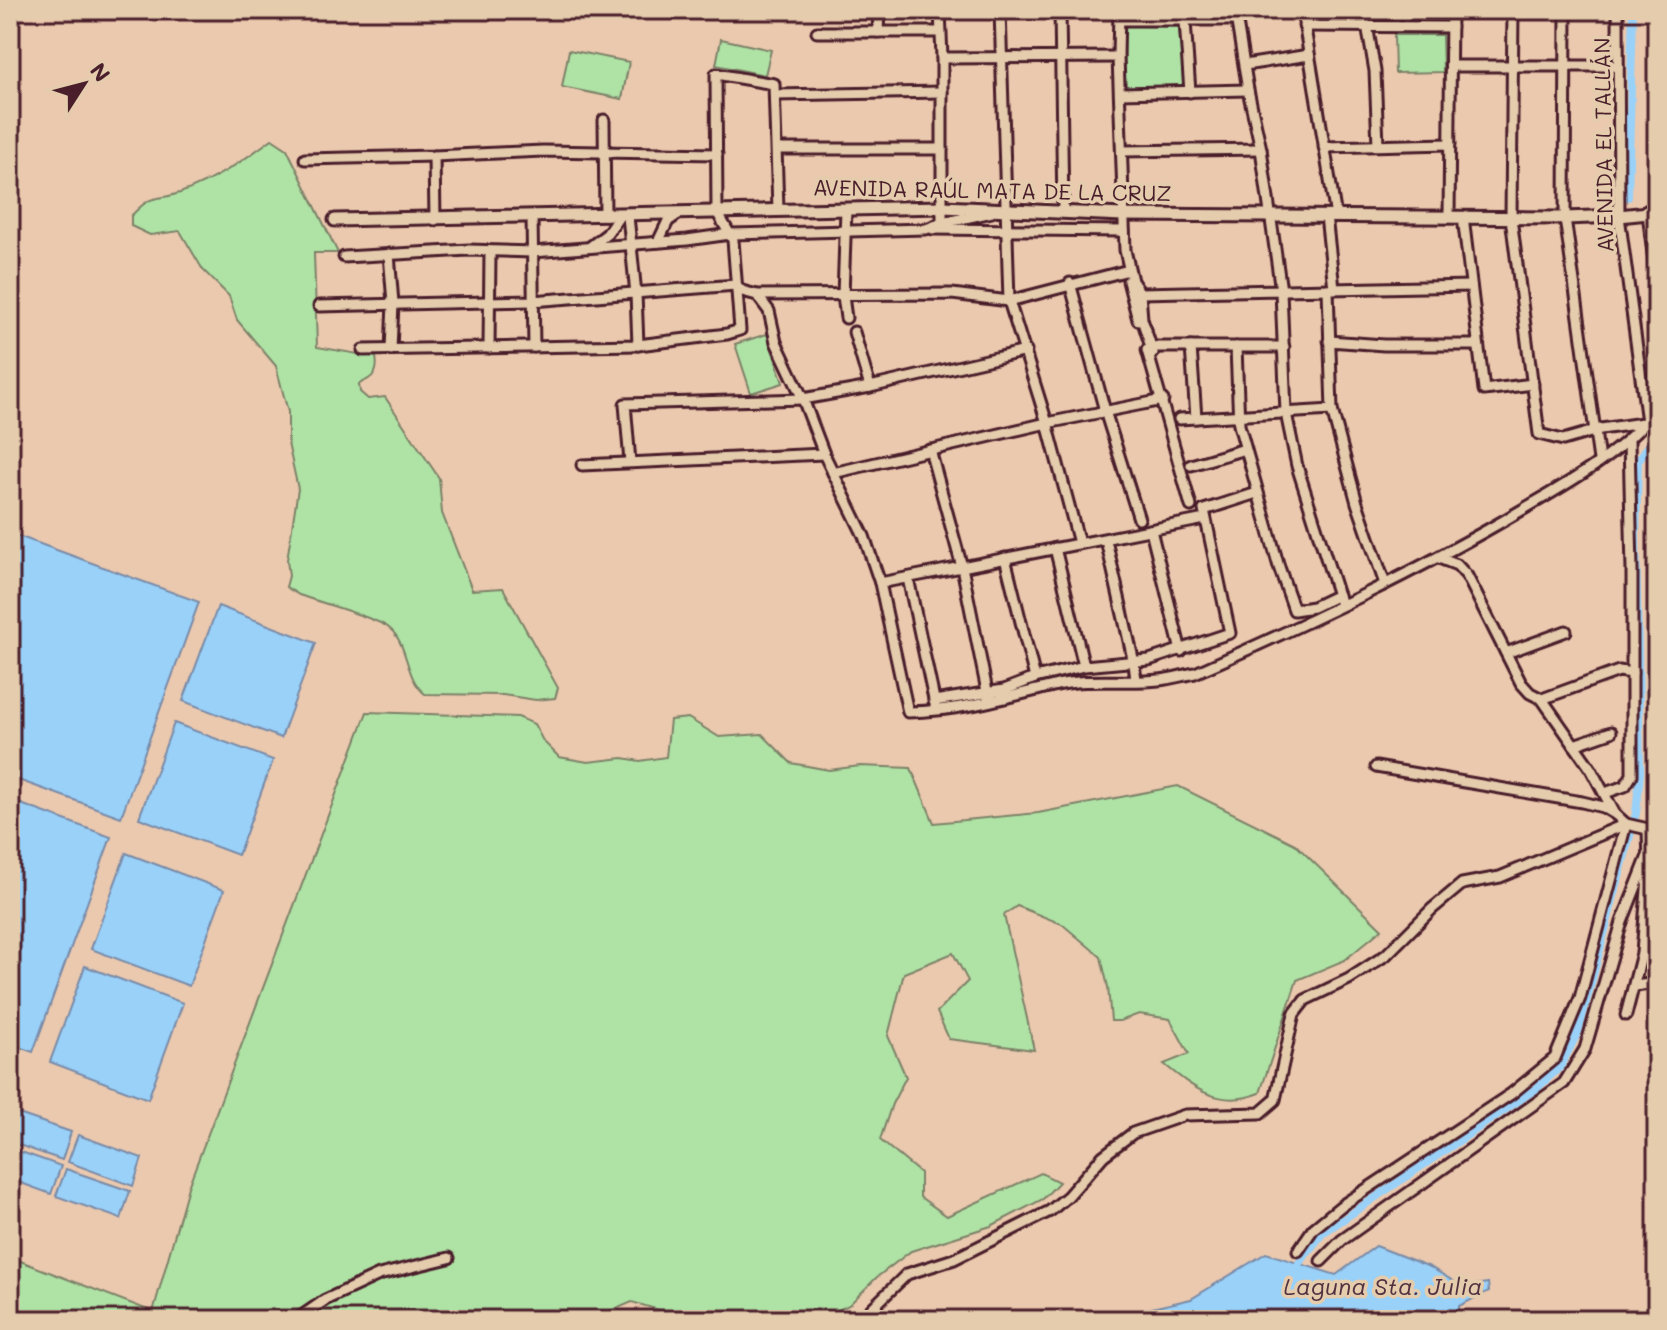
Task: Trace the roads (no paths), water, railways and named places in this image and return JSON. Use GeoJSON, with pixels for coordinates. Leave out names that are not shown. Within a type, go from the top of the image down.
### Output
{"type":"FeatureCollection","features":[{"type":"Feature","properties":{"kind":"street"},"geometry":{"type":"LineString","coordinates":[[878,32],[879,10]]}},
{"type":"Feature","properties":{"kind":"street"},"geometry":{"type":"LineString","coordinates":[[940,10],[942,223]]}},
{"type":"Feature","properties":{"kind":"street"},"geometry":{"type":"LineString","coordinates":[[1000,10],[1009,301],[1047,423],[1079,543]]}},
{"type":"Feature","properties":{"kind":"street"},"geometry":{"type":"LineString","coordinates":[[1060,10],[1063,211]]}},
{"type":"Feature","properties":{"kind":"street"},"geometry":{"type":"LineString","coordinates":[[1302,10],[1324,147],[1331,216],[1329,341],[1332,410],[1357,503],[1385,584]]}},
{"type":"Feature","properties":{"kind":"street"},"geometry":{"type":"LineString","coordinates":[[1449,217],[1451,10]]}},
{"type":"Feature","properties":{"kind":"street"},"geometry":{"type":"LineString","coordinates":[[1513,10],[1511,218],[1539,434],[1563,440],[1594,431],[1652,422]]}},
{"type":"Feature","properties":{"kind":"street"},"geometry":{"type":"LineString","coordinates":[[1566,10],[1565,218],[1599,460]]}},
{"type":"Feature","properties":{"kind":"street","name":"AVENIDA EL TALLÁN"},"geometry":{"type":"LineString","coordinates":[[1618,10],[1619,216],[1652,422]]}},
{"type":"Feature","properties":{"kind":"street"},"geometry":{"type":"LineString","coordinates":[[1191,506],[1125,271],[1119,15],[1185,21],[1236,15],[1261,149],[1281,291],[1286,413],[1297,466],[1340,600]]}},
{"type":"Feature","properties":{"kind":"street"},"geometry":{"type":"LineString","coordinates":[[1185,21],[1190,92]]}},
{"type":"Feature","properties":{"kind":"street"},"geometry":{"type":"LineString","coordinates":[[1367,25],[1375,71],[1378,145]]}},
{"type":"Feature","properties":{"kind":"street"},"geometry":{"type":"LineString","coordinates":[[1304,26],[1451,27]]}},
{"type":"Feature","properties":{"kind":"street"},"geometry":{"type":"LineString","coordinates":[[817,32],[940,32]]}},
{"type":"Feature","properties":{"kind":"street"},"geometry":{"type":"LineString","coordinates":[[1245,65],[1309,55]]}},
{"type":"Feature","properties":{"kind":"street"},"geometry":{"type":"LineString","coordinates":[[942,58],[1118,57]]}},
{"type":"Feature","properties":{"kind":"street"},"geometry":{"type":"LineString","coordinates":[[1451,66],[1618,66]]}},
{"type":"Feature","properties":{"kind":"street"},"geometry":{"type":"LineString","coordinates":[[363,350],[638,345],[740,330],[733,240],[717,212],[716,74],[774,84],[778,210]]}},
{"type":"Feature","properties":{"kind":"street"},"geometry":{"type":"LineString","coordinates":[[1120,93],[1248,90]]}},
{"type":"Feature","properties":{"kind":"street"},"geometry":{"type":"LineString","coordinates":[[775,95],[942,92]]}},
{"type":"Feature","properties":{"kind":"street"},"geometry":{"type":"LineString","coordinates":[[604,120],[605,215]]}},
{"type":"Feature","properties":{"kind":"street"},"geometry":{"type":"LineString","coordinates":[[1324,147],[1450,144]]}},
{"type":"Feature","properties":{"kind":"street"},"geometry":{"type":"LineString","coordinates":[[778,149],[942,149]]}},
{"type":"Feature","properties":{"kind":"street"},"geometry":{"type":"LineString","coordinates":[[1122,151],[1261,149]]}},
{"type":"Feature","properties":{"kind":"street"},"geometry":{"type":"LineString","coordinates":[[305,159],[543,151],[717,154]]}},
{"type":"Feature","properties":{"kind":"street"},"geometry":{"type":"LineString","coordinates":[[434,156],[435,220]]}},
{"type":"Feature","properties":{"kind":"street","name":"AVENIDA RAÚL MATA DE LA CRUZ"},"geometry":{"type":"LineString","coordinates":[[335,220],[943,207],[1123,215],[1565,218],[1654,213]]}},
{"type":"Feature","properties":{"kind":"street"},"geometry":{"type":"LineString","coordinates":[[846,209],[843,296],[846,318]]}},
{"type":"Feature","properties":{"kind":"street"},"geometry":{"type":"LineString","coordinates":[[926,229],[1007,209]]}},
{"type":"Feature","properties":{"kind":"street"},"geometry":{"type":"LineString","coordinates":[[1654,213],[1657,286]]}},
{"type":"Feature","properties":{"kind":"street"},"geometry":{"type":"LineString","coordinates":[[658,242],[668,221],[678,214]]}},
{"type":"Feature","properties":{"kind":"street"},"geometry":{"type":"LineString","coordinates":[[624,216],[631,244],[638,345]]}},
{"type":"Feature","properties":{"kind":"street"},"geometry":{"type":"LineString","coordinates":[[588,248],[624,216]]}},
{"type":"Feature","properties":{"kind":"street"},"geometry":{"type":"LineString","coordinates":[[532,217],[534,347]]}},
{"type":"Feature","properties":{"kind":"street"},"geometry":{"type":"LineString","coordinates":[[1463,217],[1484,390],[1533,384]]}},
{"type":"Feature","properties":{"kind":"street"},"geometry":{"type":"LineString","coordinates":[[344,257],[469,250],[533,252],[730,234],[845,230],[1124,231]]}},
{"type":"Feature","properties":{"kind":"street"},"geometry":{"type":"LineString","coordinates":[[1125,250],[1132,281],[1140,293],[1142,319],[1152,350],[1284,347]]}},
{"type":"Feature","properties":{"kind":"street"},"geometry":{"type":"LineString","coordinates":[[489,348],[490,252]]}},
{"type":"Feature","properties":{"kind":"street"},"geometry":{"type":"LineString","coordinates":[[389,254],[393,303],[391,350]]}},
{"type":"Feature","properties":{"kind":"street"},"geometry":{"type":"LineString","coordinates":[[736,285],[742,291],[757,295],[952,294],[1009,301],[1125,271]]}},
{"type":"Feature","properties":{"kind":"street"},"geometry":{"type":"LineString","coordinates":[[1070,283],[1139,519]]}},
{"type":"Feature","properties":{"kind":"street"},"geometry":{"type":"LineString","coordinates":[[319,306],[532,301],[736,285]]}},
{"type":"Feature","properties":{"kind":"street"},"geometry":{"type":"LineString","coordinates":[[1140,293],[1471,286]]}},
{"type":"Feature","properties":{"kind":"street"},"geometry":{"type":"LineString","coordinates":[[757,295],[769,311],[776,342],[824,454],[859,525],[880,583],[908,712],[1096,680],[1159,680],[1195,673],[1340,600]]}},
{"type":"Feature","properties":{"kind":"street"},"geometry":{"type":"LineString","coordinates":[[854,332],[870,387]]}},
{"type":"Feature","properties":{"kind":"street"},"geometry":{"type":"LineString","coordinates":[[1329,341],[1384,345],[1478,345]]}},
{"type":"Feature","properties":{"kind":"street"},"geometry":{"type":"LineString","coordinates":[[1191,347],[1196,418]]}},
{"type":"Feature","properties":{"kind":"street"},"geometry":{"type":"LineString","coordinates":[[1236,347],[1237,416],[1257,493],[1294,610],[1340,600],[1385,584],[1455,550],[1563,486],[1629,440],[1652,422],[1657,408]]}},
{"type":"Feature","properties":{"kind":"street"},"geometry":{"type":"LineString","coordinates":[[630,462],[625,404],[803,399],[1026,351]]}},
{"type":"Feature","properties":{"kind":"street"},"geometry":{"type":"LineString","coordinates":[[833,473],[1047,423],[1163,400]]}},
{"type":"Feature","properties":{"kind":"street"},"geometry":{"type":"LineString","coordinates":[[1179,419],[1332,410]]}},
{"type":"Feature","properties":{"kind":"street"},"geometry":{"type":"LineString","coordinates":[[1582,802],[1592,801],[1604,791],[1625,786],[1632,775],[1629,440]]}},
{"type":"Feature","properties":{"kind":"street"},"geometry":{"type":"LineString","coordinates":[[1191,465],[1245,449]]}},
{"type":"Feature","properties":{"kind":"street"},"geometry":{"type":"LineString","coordinates":[[930,450],[962,567],[989,698]]}},
{"type":"Feature","properties":{"kind":"street"},"geometry":{"type":"LineString","coordinates":[[582,465],[824,454]]}},
{"type":"Feature","properties":{"kind":"street"},"geometry":{"type":"LineString","coordinates":[[989,698],[1035,678],[1084,666],[1134,663],[1181,651],[1230,633],[1205,519],[1206,508],[1257,493]]}},
{"type":"Feature","properties":{"kind":"street"},"geometry":{"type":"LineString","coordinates":[[880,583],[1205,519]]}},
{"type":"Feature","properties":{"kind":"street"},"geometry":{"type":"LineString","coordinates":[[1151,530],[1181,651]]}},
{"type":"Feature","properties":{"kind":"street"},"geometry":{"type":"LineString","coordinates":[[1106,540],[1136,680]]}},
{"type":"Feature","properties":{"kind":"street"},"geometry":{"type":"LineString","coordinates":[[1055,548],[1084,666]]}},
{"type":"Feature","properties":{"kind":"street"},"geometry":{"type":"LineString","coordinates":[[1455,550],[1521,683],[1530,693],[1542,699],[1604,791],[1615,814]]}},
{"type":"Feature","properties":{"kind":"street"},"geometry":{"type":"LineString","coordinates":[[1005,558],[1035,678]]}},
{"type":"Feature","properties":{"kind":"street"},"geometry":{"type":"LineString","coordinates":[[1439,558],[1457,565],[1467,576]]}},
{"type":"Feature","properties":{"kind":"street"},"geometry":{"type":"LineString","coordinates":[[908,578],[936,706]]}},
{"type":"Feature","properties":{"kind":"street"},"geometry":{"type":"LineString","coordinates":[[1506,653],[1566,631]]}},
{"type":"Feature","properties":{"kind":"street"},"geometry":{"type":"LineString","coordinates":[[1542,699],[1619,671],[1632,673]]}},
{"type":"Feature","properties":{"kind":"street"},"geometry":{"type":"LineString","coordinates":[[1574,745],[1611,732]]}},
{"type":"Feature","properties":{"kind":"street"},"geometry":{"type":"LineString","coordinates":[[1376,767],[1582,802],[1603,807],[1626,824]]}},
{"type":"Feature","properties":{"kind":"street"},"geometry":{"type":"LineString","coordinates":[[1298,1251],[1313,1229],[1341,1206],[1511,1094],[1555,1058],[1580,998],[1626,824]]}},
{"type":"Feature","properties":{"kind":"street"},"geometry":{"type":"LineString","coordinates":[[860,1320],[907,1274],[954,1259],[1050,1211],[1068,1196],[1103,1156],[1133,1133],[1185,1115],[1248,1115],[1266,1110],[1275,1100],[1294,1014],[1305,1000],[1349,979],[1386,955],[1462,884],[1500,877],[1626,824],[1653,828],[1642,953],[1626,1015]]}},
{"type":"Feature","properties":{"kind":"street"},"geometry":{"type":"LineString","coordinates":[[1321,1261],[1342,1240],[1564,1083],[1585,1049],[1622,922],[1651,861]]}},
{"type":"Feature","properties":{"kind":"street"},"geometry":{"type":"LineString","coordinates":[[1635,986],[1657,983]]}},
{"type":"Feature","properties":{"kind":"street"},"geometry":{"type":"LineString","coordinates":[[296,1320],[325,1300],[379,1275],[449,1258]]}},
{"type":"Feature","properties":{"kind":"water"},"geometry":{"type":"Polygon","coordinates":[[[10,533],[199,602],[121,817],[10,777],[10,533]]]}},
{"type":"Feature","properties":{"kind":"water"},"geometry":{"type":"Polygon","coordinates":[[[218,606],[316,643],[281,738],[183,701],[218,606]]]}},
{"type":"Feature","properties":{"kind":"water"},"geometry":{"type":"Polygon","coordinates":[[[174,723],[273,760],[238,855],[139,818],[174,723]]]}},
{"type":"Feature","properties":{"kind":"water"},"geometry":{"type":"Polygon","coordinates":[[[10,800],[111,837],[33,1052],[10,1044],[10,800]]]}},
{"type":"Feature","properties":{"kind":"water"},"geometry":{"type":"Polygon","coordinates":[[[126,853],[224,890],[189,986],[91,949],[126,853]]]}},
{"type":"Feature","properties":{"kind":"water"},"geometry":{"type":"Polygon","coordinates":[[[85,966],[183,1003],[148,1099],[50,1062],[85,966]]]}},
{"type":"Feature","properties":{"kind":"water"},"geometry":{"type":"Polygon","coordinates":[[[10,1111],[71,1132],[62,1160],[10,1142],[10,1111]]]}},
{"type":"Feature","properties":{"kind":"water"},"geometry":{"type":"Polygon","coordinates":[[[78,1135],[142,1158],[133,1186],[68,1162],[78,1135]]]}},
{"type":"Feature","properties":{"kind":"water"},"geometry":{"type":"Polygon","coordinates":[[[10,1148],[61,1166],[51,1194],[10,1179],[10,1148]]]}},
{"type":"Feature","properties":{"kind":"water"},"geometry":{"type":"Polygon","coordinates":[[[66,1169],[130,1191],[121,1219],[56,1196],[66,1169]]]}},
{"type":"Feature","properties":{"kind":"water","name":"Laguna Sta. Julia"},"geometry":{"type":"Polygon","coordinates":[[[1376,1246],[1430,1267],[1463,1287],[1488,1283],[1489,1291],[1459,1306],[1459,1320],[1066,1320],[1074,1315],[1122,1315],[1191,1299],[1266,1253],[1336,1275],[1376,1246]]]}},
{"type":"Feature","properties":{"kind":"waterway"},"geometry":{"type":"LineString","coordinates":[[1628,197],[1633,10]]}},
{"type":"Feature","properties":{"kind":"waterway"},"geometry":{"type":"LineString","coordinates":[[1299,1263],[1323,1233],[1537,1088],[1560,1067],[1578,1032],[1636,813],[1640,773],[1636,534],[1638,461],[1650,443],[1657,440]]}}]}
